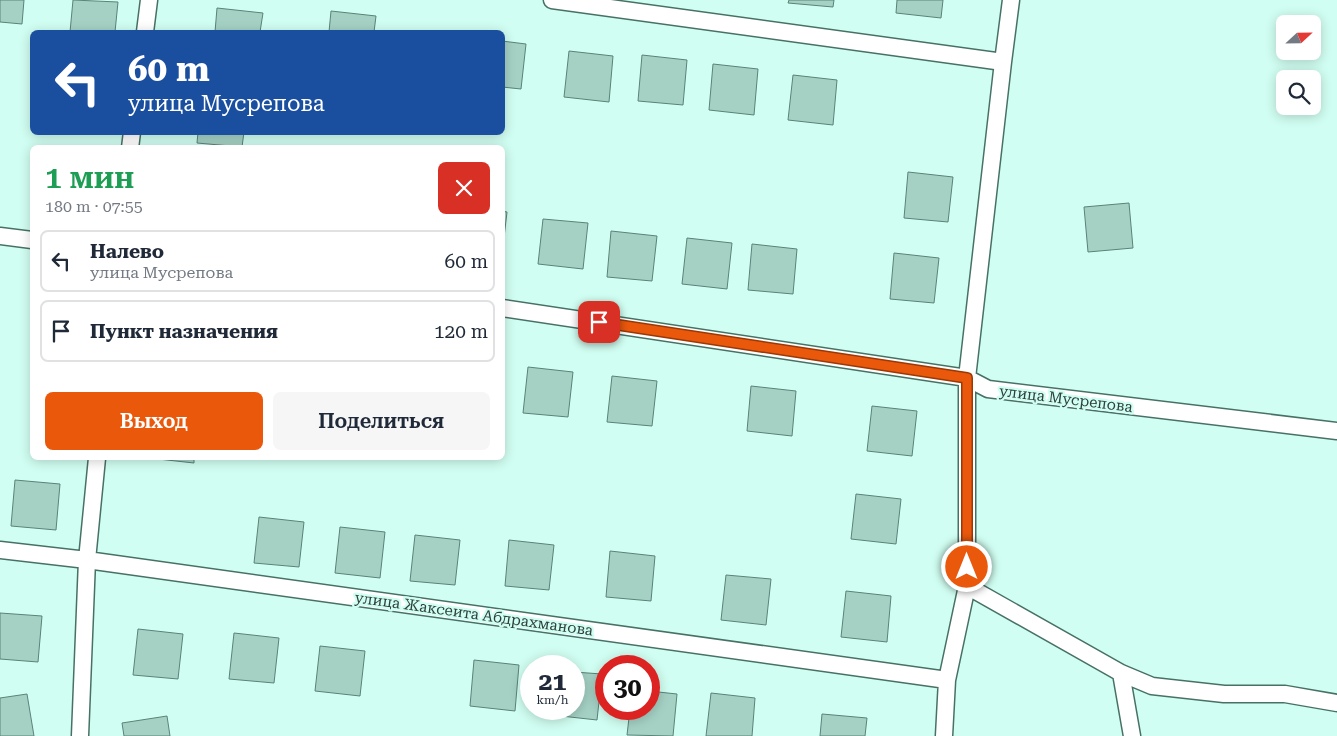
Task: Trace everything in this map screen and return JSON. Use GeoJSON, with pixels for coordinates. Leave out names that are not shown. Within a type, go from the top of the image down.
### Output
{"type":"FeatureCollection","features":[{"type":"Feature","properties":{"kind":"street"},"geometry":{"type":"LineString","coordinates":[[145,30],[149,0]]}},
{"type":"Feature","properties":{"kind":"street"},"geometry":{"type":"LineString","coordinates":[[552,0],[1003,62]]}},
{"type":"Feature","properties":{"kind":"street"},"geometry":{"type":"LineString","coordinates":[[944,736],[947,680],[967,586],[967,378],[1011,0]]}},
{"type":"Feature","properties":{"kind":"street"},"geometry":{"type":"LineString","coordinates":[[0,236],[30,240]]}},
{"type":"Feature","properties":{"kind":"street","name":"улица Мусрепова"},"geometry":{"type":"LineString","coordinates":[[505,308],[967,378],[988,389],[1337,431]]}},
{"type":"Feature","properties":{"kind":"street"},"geometry":{"type":"LineString","coordinates":[[80,736],[87,560],[97,460]]}},
{"type":"Feature","properties":{"kind":"street","name":"улица Жаксеита Абдрахманова"},"geometry":{"type":"LineString","coordinates":[[0,550],[87,560],[947,680]]}},
{"type":"Feature","properties":{"kind":"street"},"geometry":{"type":"LineString","coordinates":[[967,586],[1121,673],[1152,686],[1224,694],[1285,694],[1337,703]]}},
{"type":"Feature","properties":{"kind":"street"},"geometry":{"type":"LineString","coordinates":[[1121,673],[1132,736]]}},
{"type":"Feature","properties":{"kind":"building"},"geometry":{"type":"Polygon","coordinates":[[[0,0],[24,0],[22,24],[0,22],[0,0]]]}},
{"type":"Feature","properties":{"kind":"building"},"geometry":{"type":"Polygon","coordinates":[[[73,0],[118,2],[115,30],[70,30],[73,0]]]}},
{"type":"Feature","properties":{"kind":"building"},"geometry":{"type":"Polygon","coordinates":[[[789,0],[834,0],[833,7],[788,3],[789,0]]]}},
{"type":"Feature","properties":{"kind":"building"},"geometry":{"type":"Polygon","coordinates":[[[897,0],[943,0],[941,18],[896,13],[897,0]]]}},
{"type":"Feature","properties":{"kind":"building"},"geometry":{"type":"Polygon","coordinates":[[[217,8],[263,13],[260,30],[215,30],[217,8]]]}},
{"type":"Feature","properties":{"kind":"building"},"geometry":{"type":"Polygon","coordinates":[[[331,11],[376,16],[374,30],[329,30],[331,11]]]}},
{"type":"Feature","properties":{"kind":"building"},"geometry":{"type":"Polygon","coordinates":[[[505,41],[526,44],[521,89],[505,87],[505,41]]]}},
{"type":"Feature","properties":{"kind":"building"},"geometry":{"type":"Polygon","coordinates":[[[569,51],[613,56],[609,102],[564,97],[569,51]]]}},
{"type":"Feature","properties":{"kind":"building"},"geometry":{"type":"Polygon","coordinates":[[[642,55],[687,60],[683,105],[638,101],[642,55]]]}},
{"type":"Feature","properties":{"kind":"building"},"geometry":{"type":"Polygon","coordinates":[[[713,64],[758,69],[754,115],[709,110],[713,64]]]}},
{"type":"Feature","properties":{"kind":"building"},"geometry":{"type":"Polygon","coordinates":[[[793,75],[837,80],[833,125],[788,120],[793,75]]]}},
{"type":"Feature","properties":{"kind":"building"},"geometry":{"type":"Polygon","coordinates":[[[198,135],[244,135],[242,145],[197,143],[198,135]]]}},
{"type":"Feature","properties":{"kind":"building"},"geometry":{"type":"Polygon","coordinates":[[[908,172],[953,177],[948,222],[904,218],[908,172]]]}},
{"type":"Feature","properties":{"kind":"building"},"geometry":{"type":"Polygon","coordinates":[[[1129,203],[1133,248],[1088,252],[1084,207],[1129,203]]]}},
{"type":"Feature","properties":{"kind":"building"},"geometry":{"type":"Polygon","coordinates":[[[505,212],[507,212],[505,229],[505,212]]]}},
{"type":"Feature","properties":{"kind":"building"},"geometry":{"type":"Polygon","coordinates":[[[543,219],[588,223],[583,269],[538,264],[543,219]]]}},
{"type":"Feature","properties":{"kind":"building"},"geometry":{"type":"Polygon","coordinates":[[[611,231],[657,236],[652,281],[607,277],[611,231]]]}},
{"type":"Feature","properties":{"kind":"building"},"geometry":{"type":"Polygon","coordinates":[[[687,238],[732,243],[727,289],[682,284],[687,238]]]}},
{"type":"Feature","properties":{"kind":"building"},"geometry":{"type":"Polygon","coordinates":[[[752,244],[797,249],[793,294],[748,290],[752,244]]]}},
{"type":"Feature","properties":{"kind":"building"},"geometry":{"type":"Polygon","coordinates":[[[894,253],[939,258],[934,303],[890,299],[894,253]]]}},
{"type":"Feature","properties":{"kind":"building"},"geometry":{"type":"Polygon","coordinates":[[[528,367],[573,372],[568,417],[523,413],[528,367]]]}},
{"type":"Feature","properties":{"kind":"building"},"geometry":{"type":"Polygon","coordinates":[[[612,376],[657,381],[652,426],[607,422],[612,376]]]}},
{"type":"Feature","properties":{"kind":"building"},"geometry":{"type":"Polygon","coordinates":[[[751,386],[796,391],[792,436],[747,431],[751,386]]]}},
{"type":"Feature","properties":{"kind":"building"},"geometry":{"type":"Polygon","coordinates":[[[872,406],[917,411],[912,456],[867,451],[872,406]]]}},
{"type":"Feature","properties":{"kind":"building"},"geometry":{"type":"Polygon","coordinates":[[[167,460],[194,460],[194,463],[167,460]]]}},
{"type":"Feature","properties":{"kind":"building"},"geometry":{"type":"Polygon","coordinates":[[[15,480],[60,484],[56,530],[11,526],[15,480]]]}},
{"type":"Feature","properties":{"kind":"building"},"geometry":{"type":"Polygon","coordinates":[[[856,494],[901,499],[896,544],[851,539],[856,494]]]}},
{"type":"Feature","properties":{"kind":"building"},"geometry":{"type":"Polygon","coordinates":[[[259,517],[304,522],[299,567],[254,563],[259,517]]]}},
{"type":"Feature","properties":{"kind":"building"},"geometry":{"type":"Polygon","coordinates":[[[340,527],[385,532],[380,578],[335,573],[340,527]]]}},
{"type":"Feature","properties":{"kind":"building"},"geometry":{"type":"Polygon","coordinates":[[[415,535],[460,540],[455,585],[410,581],[415,535]]]}},
{"type":"Feature","properties":{"kind":"building"},"geometry":{"type":"Polygon","coordinates":[[[509,540],[554,545],[549,590],[505,586],[509,540]]]}},
{"type":"Feature","properties":{"kind":"building"},"geometry":{"type":"Polygon","coordinates":[[[610,551],[655,556],[651,601],[606,597],[610,551]]]}},
{"type":"Feature","properties":{"kind":"building"},"geometry":{"type":"Polygon","coordinates":[[[726,575],[771,579],[766,625],[721,620],[726,575]]]}},
{"type":"Feature","properties":{"kind":"building"},"geometry":{"type":"Polygon","coordinates":[[[846,591],[891,596],[887,642],[841,637],[846,591]]]}},
{"type":"Feature","properties":{"kind":"building"},"geometry":{"type":"Polygon","coordinates":[[[0,613],[42,616],[38,662],[0,659],[0,613]]]}},
{"type":"Feature","properties":{"kind":"building"},"geometry":{"type":"Polygon","coordinates":[[[138,629],[183,634],[178,679],[133,675],[138,629]]]}},
{"type":"Feature","properties":{"kind":"building"},"geometry":{"type":"Polygon","coordinates":[[[234,633],[279,638],[274,683],[229,679],[234,633]]]}},
{"type":"Feature","properties":{"kind":"building"},"geometry":{"type":"Polygon","coordinates":[[[320,646],[365,651],[360,696],[315,691],[320,646]]]}},
{"type":"Feature","properties":{"kind":"building"},"geometry":{"type":"Polygon","coordinates":[[[474,660],[519,665],[515,711],[470,706],[474,660]]]}},
{"type":"Feature","properties":{"kind":"building"},"geometry":{"type":"Polygon","coordinates":[[[585,673],[595,674],[595,720],[585,719],[585,673]]]}},
{"type":"Feature","properties":{"kind":"building"},"geometry":{"type":"Polygon","coordinates":[[[660,692],[677,694],[673,736],[627,735],[629,720],[660,720],[660,692]]]}},
{"type":"Feature","properties":{"kind":"building"},"geometry":{"type":"Polygon","coordinates":[[[711,693],[755,698],[752,736],[706,736],[711,693]]]}},
{"type":"Feature","properties":{"kind":"building"},"geometry":{"type":"Polygon","coordinates":[[[27,694],[34,736],[0,736],[0,698],[27,694]]]}},
{"type":"Feature","properties":{"kind":"building"},"geometry":{"type":"Polygon","coordinates":[[[822,714],[867,718],[865,736],[820,736],[822,714]]]}},
{"type":"Feature","properties":{"kind":"building"},"geometry":{"type":"Polygon","coordinates":[[[167,716],[170,736],[124,736],[122,723],[167,716]]]}},
{"type":"Feature","properties":{"kind":"route"},"geometry":{"type":"LineString","coordinates":[[599,322],[967,378],[967,567]]}}]}
